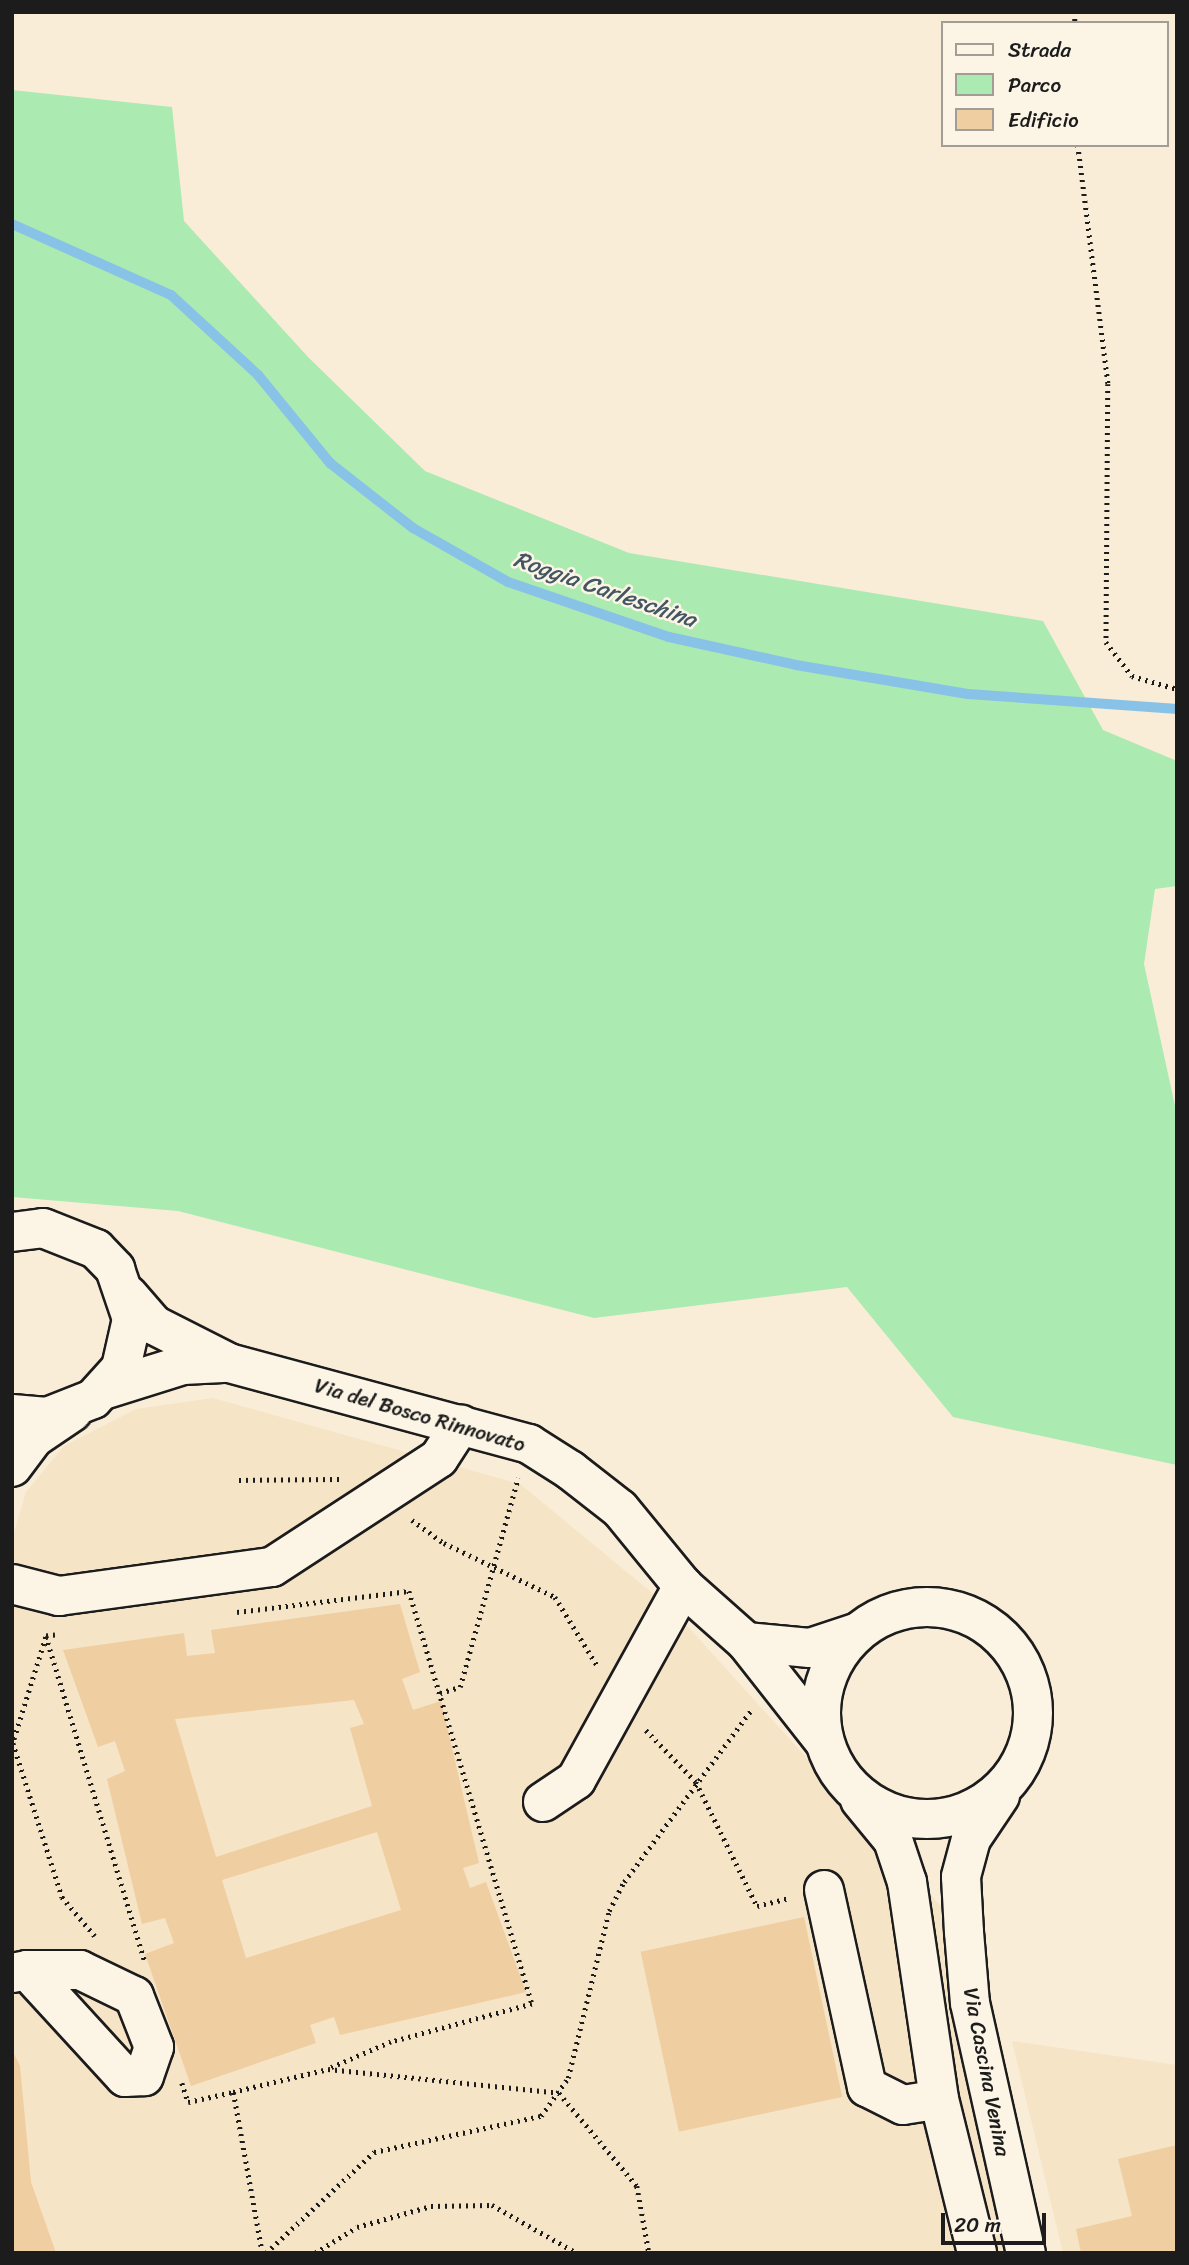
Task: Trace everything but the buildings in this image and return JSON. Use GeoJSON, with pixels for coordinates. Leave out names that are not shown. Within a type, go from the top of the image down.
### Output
{"type":"FeatureCollection","features":[{"type":"Feature","properties":{"kind":"street","name":"Via del Bosco Rinnovato"},"geometry":{"type":"LineString","coordinates":[[12,1232],[71,1234],[102,1255],[128,1295],[163,1331],[229,1363],[529,1444],[621,1509],[683,1586],[746,1642],[823,1740]]}},
{"type":"Feature","properties":{"kind":"street"},"geometry":{"type":"LineString","coordinates":[[12,1467],[35,1437],[92,1398],[130,1345],[128,1295]]}},
{"type":"Feature","properties":{"kind":"street","name":"Via del Bosco Rinnovato"},"geometry":{"type":"LineString","coordinates":[[92,1398],[183,1365],[229,1363]]}},
{"type":"Feature","properties":{"kind":"street"},"geometry":{"type":"LineString","coordinates":[[12,1414],[47,1417],[92,1398]]}},
{"type":"Feature","properties":{"kind":"street"},"geometry":{"type":"LineString","coordinates":[[12,1584],[59,1596],[272,1567],[378,1495],[439,1458],[461,1424]]}},
{"type":"Feature","properties":{"kind":"street"},"geometry":{"type":"LineString","coordinates":[[543,1802],[576,1780],[683,1586]]}},
{"type":"Feature","properties":{"kind":"street"},"geometry":{"type":"LineString","coordinates":[[746,1642],[810,1648],[855,1633],[885,1615],[919,1607],[954,1610],[986,1624],[1012,1648],[1032,1701],[1029,1747],[1013,1778],[986,1803],[953,1817],[894,1814],[852,1790]]}},
{"type":"Feature","properties":{"kind":"street"},"geometry":{"type":"LineString","coordinates":[[855,1633],[827,1676],[820,1701],[823,1740],[852,1790],[893,1840],[907,1882],[939,2099],[977,2253]]}},
{"type":"Feature","properties":{"kind":"street","name":"Via Cascina Venina"},"geometry":{"type":"LineString","coordinates":[[1013,1778],[971,1839],[961,1877],[970,2003],[1026,2253]]}},
{"type":"Feature","properties":{"kind":"street"},"geometry":{"type":"LineString","coordinates":[[824,1890],[867,2087],[903,2105],[939,2099]]}},
{"type":"Feature","properties":{"kind":"path"},"geometry":{"type":"LineString","coordinates":[[1078,147],[1108,384],[1106,642],[1132,676],[1177,689]]}},
{"type":"Feature","properties":{"kind":"path"},"geometry":{"type":"LineString","coordinates":[[440,1693],[460,1687],[491,1561],[529,1444]]}},
{"type":"Feature","properties":{"kind":"path"},"geometry":{"type":"LineString","coordinates":[[239,1480],[355,1479],[444,1543],[491,1561],[555,1597],[620,1703],[696,1782],[757,1906],[824,1890]]}},
{"type":"Feature","properties":{"kind":"path"},"geometry":{"type":"LineString","coordinates":[[180,2077],[188,2102],[328,2069],[391,2042],[532,2004],[409,1591],[221,1614]]}},
{"type":"Feature","properties":{"kind":"path"},"geometry":{"type":"LineString","coordinates":[[46,1636],[60,1634]]}},
{"type":"Feature","properties":{"kind":"path"},"geometry":{"type":"LineString","coordinates":[[46,1636],[13,1743],[62,1897],[105,1948]]}},
{"type":"Feature","properties":{"kind":"path"},"geometry":{"type":"LineString","coordinates":[[46,1636],[149,1977]]}},
{"type":"Feature","properties":{"kind":"path"},"geometry":{"type":"LineString","coordinates":[[264,2253],[374,2152],[515,2124],[541,2116],[559,2093],[609,1911],[696,1782],[774,1681]]}},
{"type":"Feature","properties":{"kind":"path"},"geometry":{"type":"LineString","coordinates":[[135,1960],[146,1964]]}},
{"type":"Feature","properties":{"kind":"path"},"geometry":{"type":"LineString","coordinates":[[328,2069],[559,2093],[637,2186],[649,2253]]}},
{"type":"Feature","properties":{"kind":"path"},"geometry":{"type":"LineString","coordinates":[[233,2092],[264,2253]]}},
{"type":"Feature","properties":{"kind":"path"},"geometry":{"type":"LineString","coordinates":[[315,2253],[357,2227],[431,2206],[492,2205],[576,2253]]}},
{"type":"Feature","properties":{"kind":"shaded area"},"geometry":{"type":"Polygon","coordinates":[[[213,1398],[520,1484],[673,1610],[964,1932],[1026,2253],[12,2253],[12,1539],[26,1492],[64,1446],[136,1409],[213,1398]]]}},
{"type":"Feature","properties":{"kind":"shaded area"},"geometry":{"type":"Polygon","coordinates":[[[1012,2041],[1177,2065],[1177,2253],[1063,2253],[1012,2041]]]}},
{"type":"Feature","properties":{"kind":"green space"},"geometry":{"type":"Polygon","coordinates":[[[12,90],[172,107],[184,221],[308,357],[425,471],[629,553],[1043,621],[1103,730],[1177,761],[1177,886],[1155,889],[1144,964],[1177,1115],[1177,1465],[953,1417],[847,1287],[594,1318],[178,1211],[12,1197],[12,90]]]}},
{"type":"Feature","properties":{"kind":"waterway","name":"Roggia Carleschina"},"geometry":{"type":"LineString","coordinates":[[12,224],[171,295],[258,375],[330,463],[413,528],[508,582],[669,637],[796,665],[968,694],[1177,709]]}}]}
